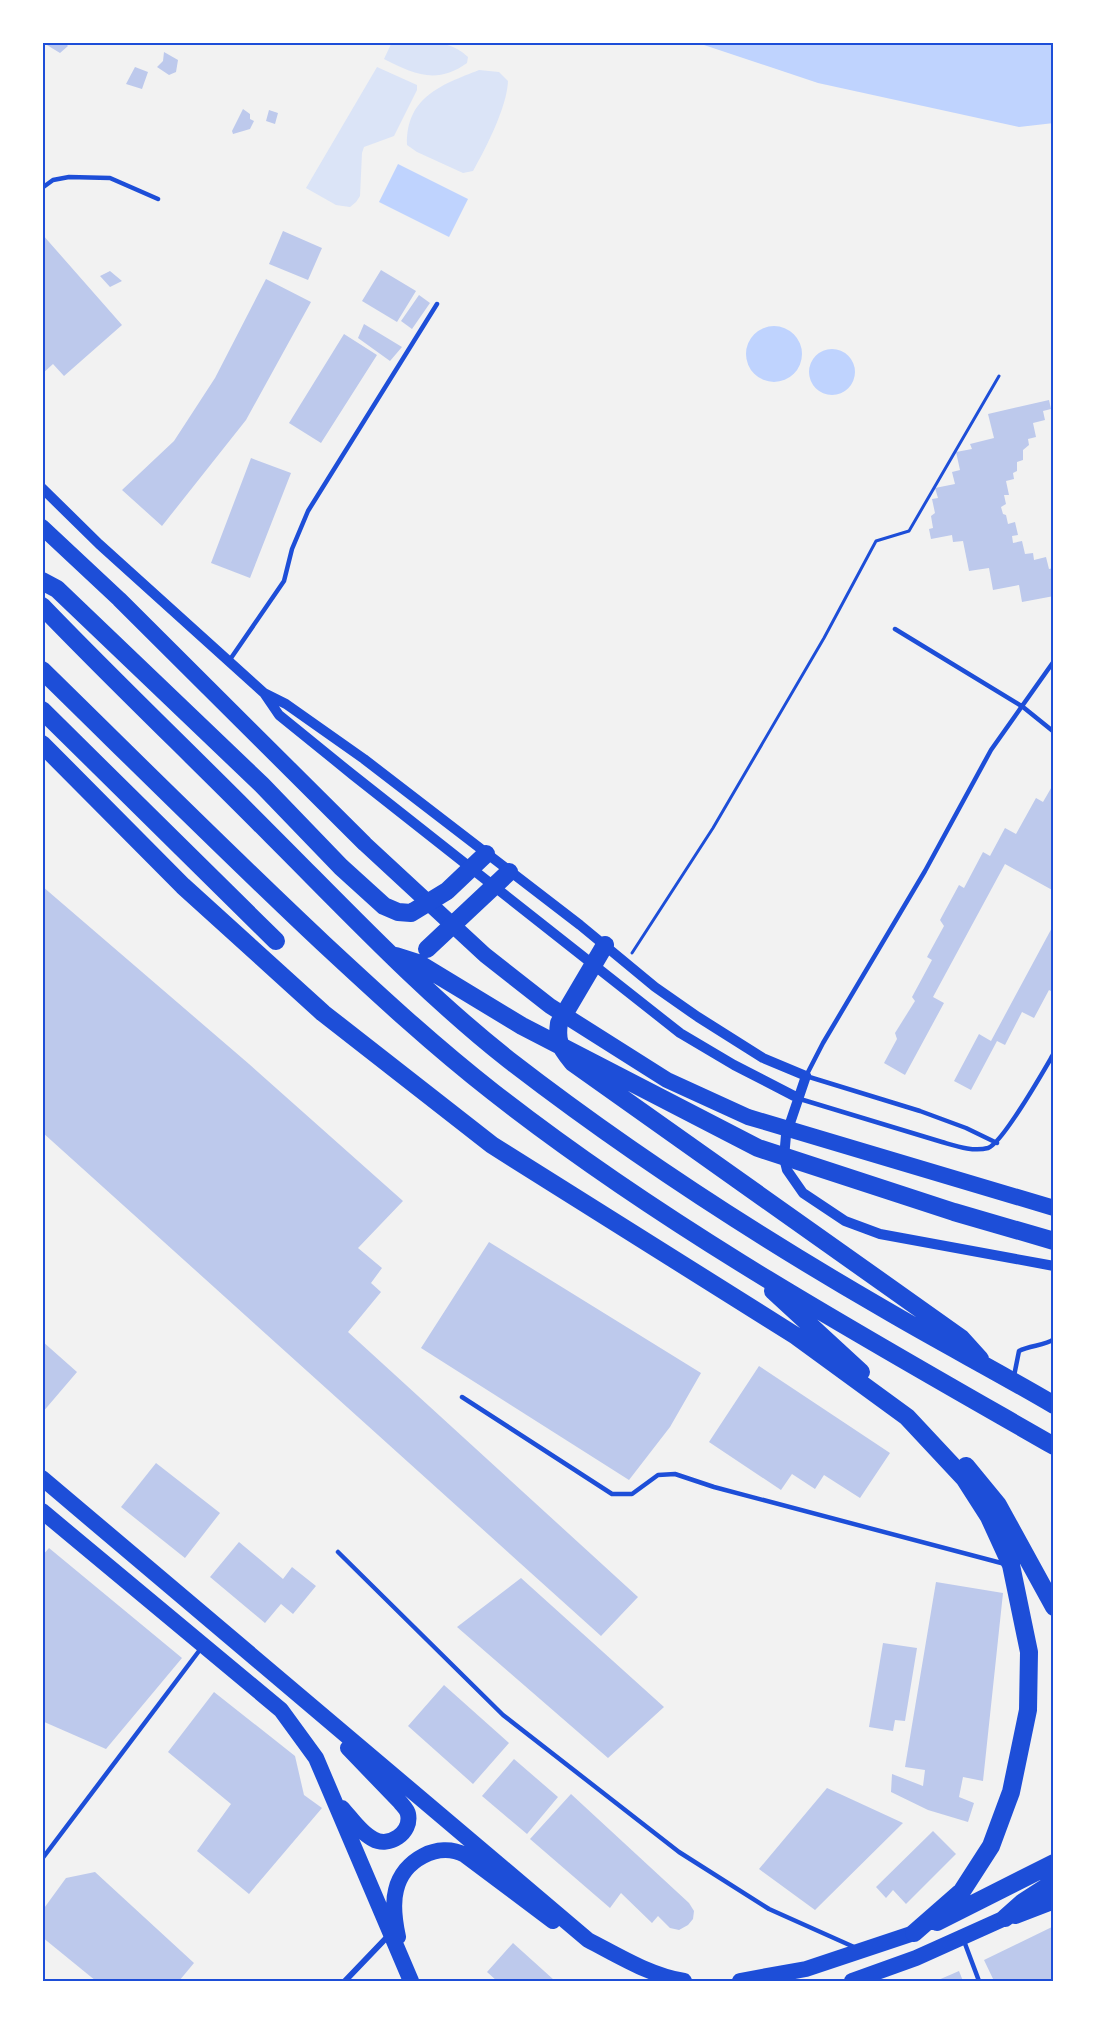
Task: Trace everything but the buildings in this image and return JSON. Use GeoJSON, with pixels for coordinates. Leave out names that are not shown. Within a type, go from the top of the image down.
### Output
{"type":"FeatureCollection","features":[{"type":"Feature","properties":{"kind":"highway"},"geometry":{"type":"LineString","coordinates":[[42,527],[119,599],[365,844],[485,955],[550,1006],[667,1080],[748,1117],[1054,1208]]}},
{"type":"Feature","properties":{"kind":"highway"},"geometry":{"type":"LineString","coordinates":[[42,581],[57,590],[262,785],[341,867],[384,906],[398,912],[411,913],[447,891],[486,854]]}},
{"type":"Feature","properties":{"kind":"highway"},"geometry":{"type":"LineString","coordinates":[[42,606],[112,679],[389,953],[507,1059],[624,1147],[792,1254],[882,1308],[1054,1405]]}},
{"type":"Feature","properties":{"kind":"highway"},"geometry":{"type":"LineString","coordinates":[[42,669],[268,892],[375,992],[492,1091],[574,1153],[747,1268],[1054,1446]]}},
{"type":"Feature","properties":{"kind":"highway"},"geometry":{"type":"LineString","coordinates":[[42,710],[276,941]]}},
{"type":"Feature","properties":{"kind":"highway"},"geometry":{"type":"LineString","coordinates":[[42,744],[183,886],[315,1005],[492,1145],[796,1336],[907,1417],[971,1470],[999,1505],[1054,1607]]}},
{"type":"Feature","properties":{"kind":"highway"},"geometry":{"type":"LineString","coordinates":[[427,949],[508,872]]}},
{"type":"Feature","properties":{"kind":"highway"},"geometry":{"type":"LineString","coordinates":[[605,945],[560,1023],[557,1037],[562,1050],[573,1063],[961,1338],[987,1368]]}},
{"type":"Feature","properties":{"kind":"highway"},"geometry":{"type":"LineString","coordinates":[[389,953],[418,963],[522,1026],[758,1148],[954,1212],[1054,1241]]}},
{"type":"Feature","properties":{"kind":"highway"},"geometry":{"type":"LineString","coordinates":[[747,1268],[832,1343],[907,1417],[964,1479],[989,1517],[1011,1565],[1029,1652],[1029,1710],[1011,1791],[991,1846],[962,1891],[914,1933]]}},
{"type":"Feature","properties":{"kind":"highway"},"geometry":{"type":"LineString","coordinates":[[42,1478],[588,1940]]}},
{"type":"Feature","properties":{"kind":"highway"},"geometry":{"type":"LineString","coordinates":[[42,1510],[281,1710],[316,1758],[411,1981]]}},
{"type":"Feature","properties":{"kind":"highway"},"geometry":{"type":"LineString","coordinates":[[284,1681],[400,1802],[407,1811],[406,1827],[399,1838],[380,1842],[374,1840],[333,1799]]}},
{"type":"Feature","properties":{"kind":"highway"},"geometry":{"type":"LineString","coordinates":[[401,1959],[395,1923],[396,1889],[407,1869],[426,1853],[438,1850],[458,1851],[546,1917],[650,1971],[684,1981]]}},
{"type":"Feature","properties":{"kind":"highway"},"geometry":{"type":"LineString","coordinates":[[740,1981],[806,1969],[914,1933],[1054,1863]]}},
{"type":"Feature","properties":{"kind":"highway"},"geometry":{"type":"LineString","coordinates":[[1005,1918],[1023,1902],[1054,1882]]}},
{"type":"Feature","properties":{"kind":"highway"},"geometry":{"type":"LineString","coordinates":[[852,1981],[916,1958],[1005,1918],[1052,1905]]}},
{"type":"Feature","properties":{"kind":"street"},"geometry":{"type":"LineString","coordinates":[[42,488],[99,544],[264,693],[279,715],[680,1033],[734,1065],[798,1098]]}},
{"type":"Feature","properties":{"kind":"street"},"geometry":{"type":"LineString","coordinates":[[264,693],[286,704],[354,752],[605,945],[655,987],[763,1058],[806,1076],[786,1135],[784,1150],[785,1165],[796,1186],[803,1193],[833,1214],[866,1230],[1054,1266]]}},
{"type":"Feature","properties":{"kind":"street"},"geometry":{"type":"LineString","coordinates":[[345,1981],[390,1934]]}},
{"type":"Feature","properties":{"kind":"lane"},"geometry":{"type":"LineString","coordinates":[[42,188],[53,180],[69,177],[110,178],[158,199]]}},
{"type":"Feature","properties":{"kind":"lane"},"geometry":{"type":"LineString","coordinates":[[229,661],[284,581],[292,549],[308,511],[437,304]]}},
{"type":"Feature","properties":{"kind":"lane"},"geometry":{"type":"LineString","coordinates":[[895,629],[1023,706],[1054,732]]}},
{"type":"Feature","properties":{"kind":"lane"},"geometry":{"type":"LineString","coordinates":[[996,1143],[966,1128],[920,1111],[806,1076],[823,1043],[925,871],[991,750],[1054,662]]}},
{"type":"Feature","properties":{"kind":"lane"},"geometry":{"type":"LineString","coordinates":[[798,1098],[966,1148],[985,1149],[996,1143],[1029,1096],[1054,1053]]}},
{"type":"Feature","properties":{"kind":"lane"},"geometry":{"type":"LineString","coordinates":[[1013,1381],[1019,1351],[1028,1346],[1050,1342],[1054,1339]]}},
{"type":"Feature","properties":{"kind":"lane"},"geometry":{"type":"LineString","coordinates":[[462,1397],[612,1494],[632,1494],[658,1475],[675,1474],[714,1488],[1011,1565]]}},
{"type":"Feature","properties":{"kind":"lane"},"geometry":{"type":"LineString","coordinates":[[338,1552],[503,1715],[679,1852],[769,1909],[862,1950]]}},
{"type":"Feature","properties":{"kind":"lane"},"geometry":{"type":"LineString","coordinates":[[42,1859],[203,1645]]}},
{"type":"Feature","properties":{"kind":"lane"},"geometry":{"type":"LineString","coordinates":[[963,1938],[979,1981]]}},
{"type":"Feature","properties":{"kind":"path"},"geometry":{"type":"LineString","coordinates":[[626,962],[713,828],[824,638],[876,541],[909,531],[999,376]]}},
{"type":"Feature","properties":{"kind":"shaded area"},"geometry":{"type":"Polygon","coordinates":[[[392,42],[442,43],[468,57],[467,63],[445,74],[415,73],[384,59],[392,42]]]}},
{"type":"Feature","properties":{"kind":"shaded area"},"geometry":{"type":"Polygon","coordinates":[[[377,67],[417,85],[417,90],[394,136],[364,147],[360,196],[356,202],[350,207],[336,205],[306,188],[377,67]]]}},
{"type":"Feature","properties":{"kind":"shaded area"},"geometry":{"type":"Polygon","coordinates":[[[479,70],[499,72],[508,81],[507,91],[495,127],[478,162],[473,171],[463,173],[407,145],[408,129],[412,115],[428,95],[452,81],[479,70]]]}},
{"type":"Feature","properties":{"kind":"water"},"geometry":{"type":"Polygon","coordinates":[[[695,42],[1054,42],[1054,123],[1019,127],[818,83],[695,42]]]}},
{"type":"Feature","properties":{"kind":"water"},"geometry":{"type":"Polygon","coordinates":[[[398,164],[468,199],[449,237],[379,202],[398,164]]]}},
{"type":"Feature","properties":{"kind":"water"},"geometry":{"type":"Polygon","coordinates":[[[768,326],[780,326],[790,330],[798,338],[802,354],[798,370],[790,378],[780,382],[768,382],[758,378],[750,370],[746,360],[746,348],[750,338],[758,330],[768,326]]]}},
{"type":"Feature","properties":{"kind":"water"},"geometry":{"type":"Polygon","coordinates":[[[832,349],[841,350],[848,356],[854,363],[854,381],[848,388],[841,394],[832,395],[823,394],[816,388],[810,381],[809,372],[810,363],[816,356],[823,350],[832,349]]]}}]}
